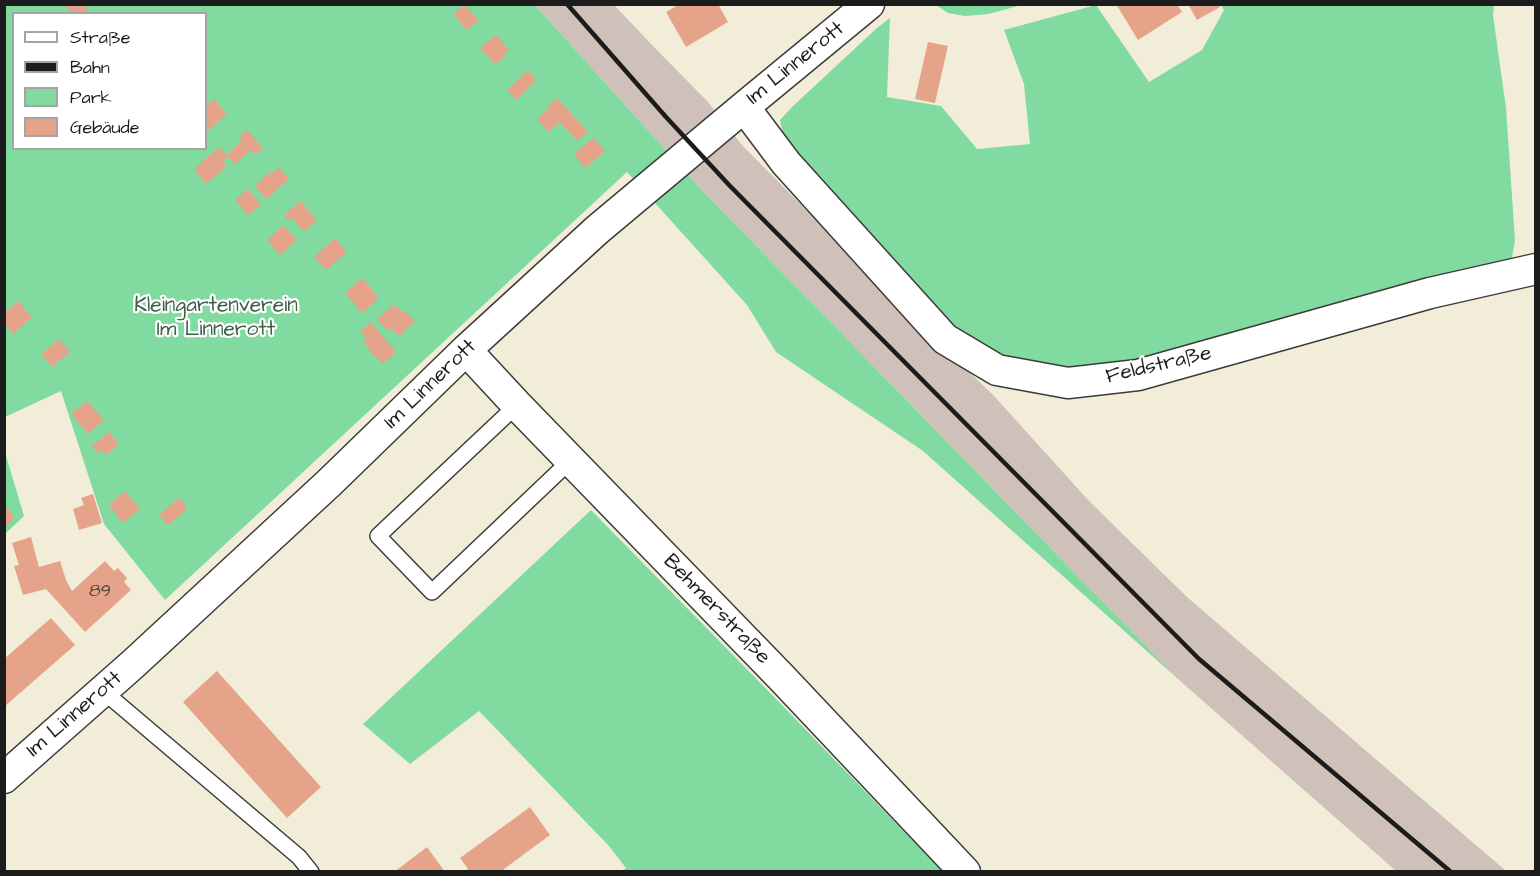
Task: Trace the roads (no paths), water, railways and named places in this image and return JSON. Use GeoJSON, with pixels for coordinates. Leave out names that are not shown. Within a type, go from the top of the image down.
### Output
{"type":"FeatureCollection","features":[{"type":"Feature","properties":{"kind":"street","name":"Im Linnerott"},"geometry":{"type":"LineString","coordinates":[[4,778],[103,691],[329,483],[466,350],[597,230],[869,4]]}},
{"type":"Feature","properties":{"kind":"street","name":"Feldstraße"},"geometry":{"type":"LineString","coordinates":[[744,107],[786,163],[945,339],[997,370],[1068,383],[1138,375],[1430,293],[1536,269]]}},
{"type":"Feature","properties":{"kind":"street","name":"Behmerstraße"},"geometry":{"type":"LineString","coordinates":[[466,350],[964,872]]}},
{"type":"Feature","properties":{"kind":"lane"},"geometry":{"type":"LineString","coordinates":[[517,405],[378,536],[432,592],[571,460]]}},
{"type":"Feature","properties":{"kind":"lane"},"geometry":{"type":"LineString","coordinates":[[103,691],[299,857],[311,872]]}},
{"type":"Feature","properties":{"kind":"railway"},"geometry":{"type":"LineString","coordinates":[[567,4],[730,186],[1199,659],[1451,872]]}},
{"type":"Feature","properties":{"kind":"park label","name":"Kleingartenverein Im Linnerott"},"geometry":{"type":"Point","coordinates":[216,319]}}]}
